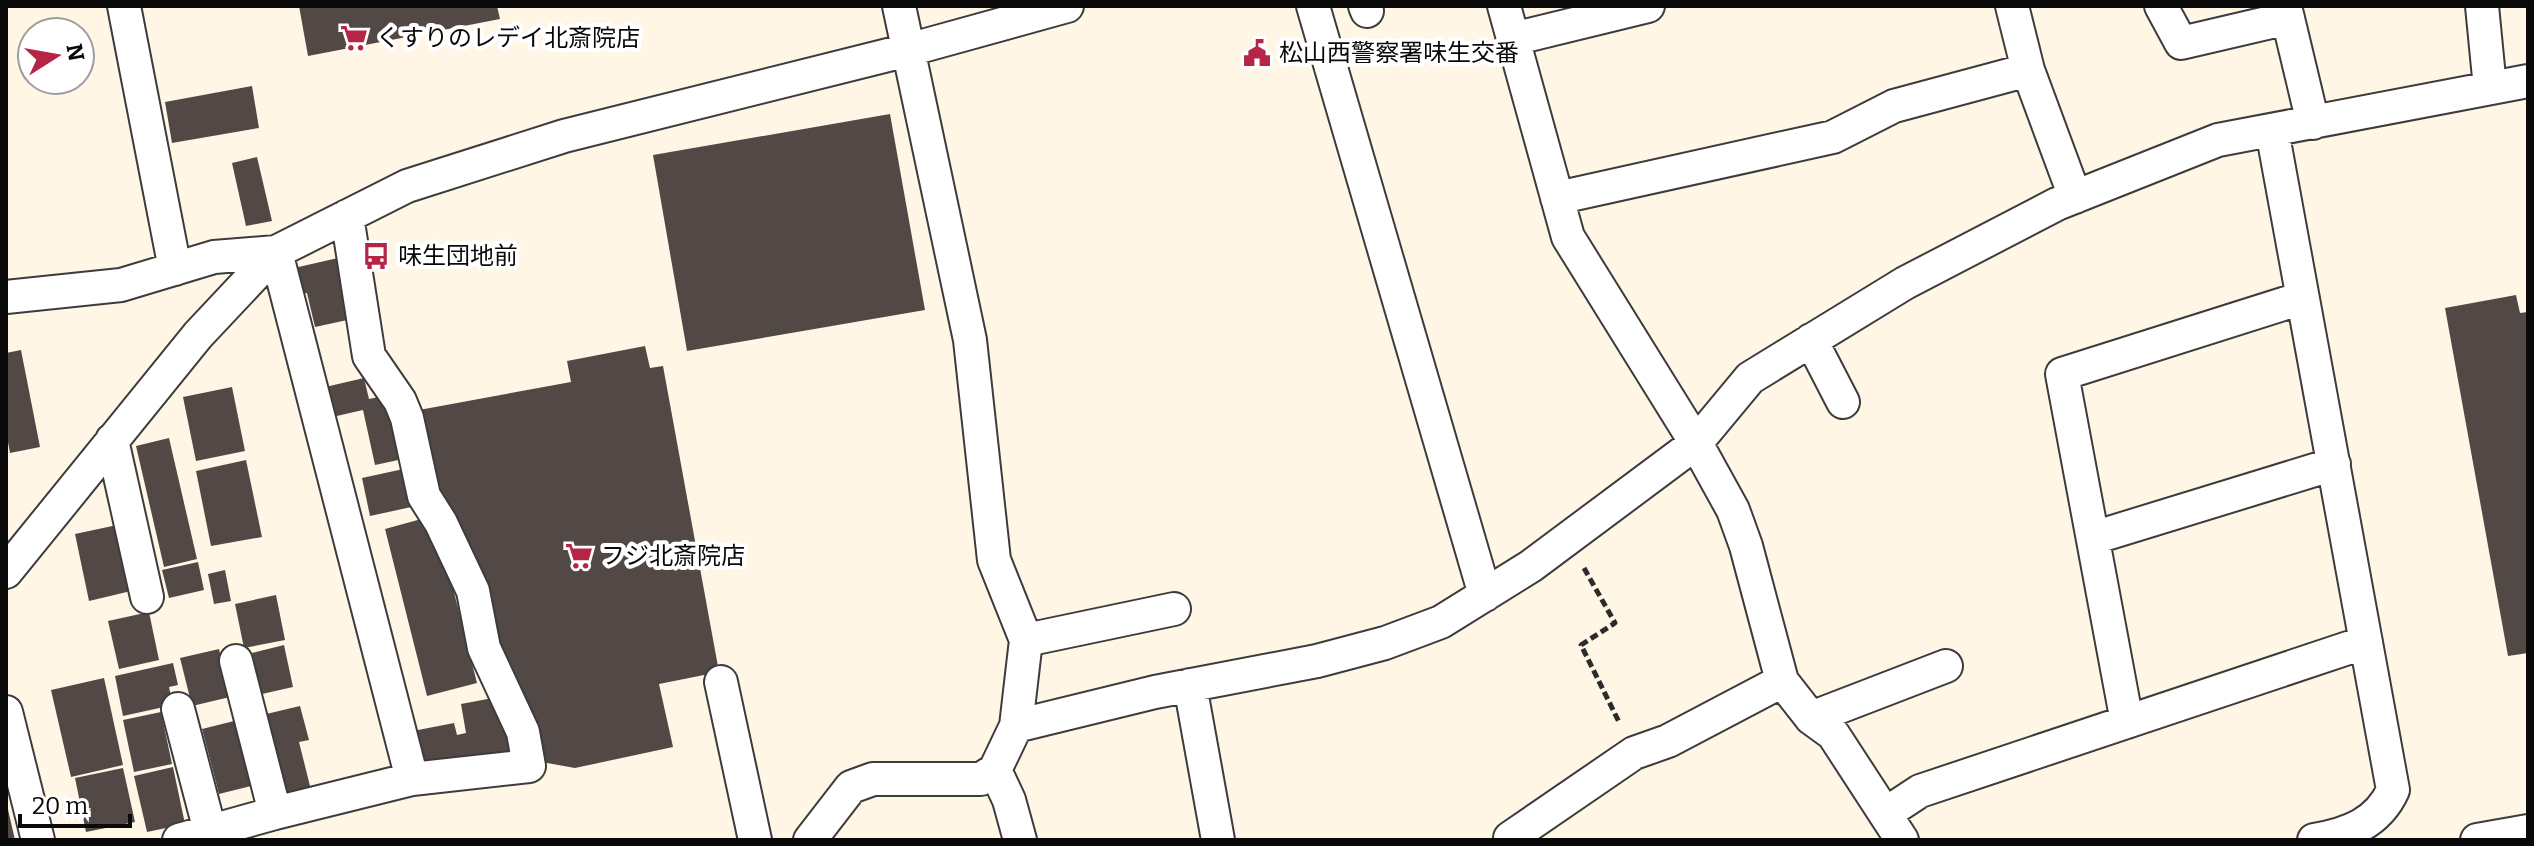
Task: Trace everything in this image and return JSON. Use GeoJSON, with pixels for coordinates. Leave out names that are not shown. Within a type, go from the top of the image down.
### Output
{"type":"FeatureCollection","features":[{"type":"Feature","properties":{"kind":"street"},"geometry":{"type":"LineString","coordinates":[[124,6],[175,269]]}},
{"type":"Feature","properties":{"kind":"street"},"geometry":{"type":"LineString","coordinates":[[810,840],[851,787],[873,779],[981,779],[995,770],[1016,726],[1026,640],[994,560],[970,340],[899,6]]}},
{"type":"Feature","properties":{"kind":"street"},"geometry":{"type":"LineString","coordinates":[[6,572],[198,335],[276,252],[407,186],[564,136],[908,50],[1067,6]]}},
{"type":"Feature","properties":{"kind":"street"},"geometry":{"type":"LineString","coordinates":[[1313,6],[1485,595]]}},
{"type":"Feature","properties":{"kind":"street"},"geometry":{"type":"LineString","coordinates":[[1504,6],[1568,237],[1696,443],[1737,522],[1782,681],[1811,718],[1833,734],[1893,827],[1920,791],[2366,642]]}},
{"type":"Feature","properties":{"kind":"street"},"geometry":{"type":"LineString","coordinates":[[1513,39],[1648,6]]}},
{"type":"Feature","properties":{"kind":"street"},"geometry":{"type":"LineString","coordinates":[[2012,6],[2028,70],[2075,197]]}},
{"type":"Feature","properties":{"kind":"street"},"geometry":{"type":"LineString","coordinates":[[2161,6],[2181,43],[2287,12],[2313,123]]}},
{"type":"Feature","properties":{"kind":"street"},"geometry":{"type":"LineString","coordinates":[[2482,6],[2490,88]]}},
{"type":"Feature","properties":{"kind":"street"},"geometry":{"type":"LineString","coordinates":[[1557,198],[1833,137],[1894,106],[2028,70]]}},
{"type":"Feature","properties":{"kind":"street"},"geometry":{"type":"LineString","coordinates":[[1016,726],[1190,685],[1317,661],[1385,643],[1441,622],[1568,539],[1696,443],[1750,378],[1905,283],[2007,228],[2075,197],[2218,140],[2528,81]]}},
{"type":"Feature","properties":{"kind":"street"},"geometry":{"type":"LineString","coordinates":[[2272,130],[2393,790],[2387,803],[2371,821],[2352,831],[2314,840]]}},
{"type":"Feature","properties":{"kind":"street"},"geometry":{"type":"LineString","coordinates":[[179,840],[412,779],[529,766],[523,732],[484,648],[473,591],[441,523],[424,496],[407,418],[400,401],[369,356],[347,216]]}},
{"type":"Feature","properties":{"kind":"street"},"geometry":{"type":"LineString","coordinates":[[6,297],[121,285],[214,257],[276,252]]}},
{"type":"Feature","properties":{"kind":"street"},"geometry":{"type":"LineString","coordinates":[[276,252],[412,779]]}},
{"type":"Feature","properties":{"kind":"street"},"geometry":{"type":"LineString","coordinates":[[2127,722],[2062,374],[2302,298]]}},
{"type":"Feature","properties":{"kind":"street"},"geometry":{"type":"LineString","coordinates":[[1811,340],[1843,402]]}},
{"type":"Feature","properties":{"kind":"street"},"geometry":{"type":"LineString","coordinates":[[112,440],[147,597]]}},
{"type":"Feature","properties":{"kind":"street"},"geometry":{"type":"LineString","coordinates":[[2093,538],[2334,464]]}},
{"type":"Feature","properties":{"kind":"street"},"geometry":{"type":"LineString","coordinates":[[1026,640],[1174,609]]}},
{"type":"Feature","properties":{"kind":"street"},"geometry":{"type":"LineString","coordinates":[[236,661],[275,813]]}},
{"type":"Feature","properties":{"kind":"street"},"geometry":{"type":"LineString","coordinates":[[1811,718],[1946,666]]}},
{"type":"Feature","properties":{"kind":"street"},"geometry":{"type":"LineString","coordinates":[[1512,840],[1510,838],[1634,753],[1668,741],[1782,681]]}},
{"type":"Feature","properties":{"kind":"street"},"geometry":{"type":"LineString","coordinates":[[721,682],[755,840]]}},
{"type":"Feature","properties":{"kind":"street"},"geometry":{"type":"LineString","coordinates":[[1190,685],[1218,840]]}},
{"type":"Feature","properties":{"kind":"street"},"geometry":{"type":"LineString","coordinates":[[178,709],[210,831]]}},
{"type":"Feature","properties":{"kind":"street"},"geometry":{"type":"LineString","coordinates":[[6,712],[38,840]]}},
{"type":"Feature","properties":{"kind":"street"},"geometry":{"type":"LineString","coordinates":[[995,770],[1009,800],[1020,840]]}},
{"type":"Feature","properties":{"kind":"street"},"geometry":{"type":"LineString","coordinates":[[2477,840],[2528,831]]}},
{"type":"Feature","properties":{"kind":"path"},"geometry":{"type":"LineString","coordinates":[[1568,539],[1615,623],[1581,645],[1634,753]]}},
{"type":"Feature","properties":{"kind":"building","name":"くすりのレデイ北斎院店"},"geometry":{"type":"Polygon","coordinates":[[[299,6],[497,6],[500,19],[308,56],[299,6]]]}},
{"type":"Feature","properties":{"kind":"building"},"geometry":{"type":"Polygon","coordinates":[[[252,86],[259,128],[172,143],[165,102],[252,86]]]}},
{"type":"Feature","properties":{"kind":"building"},"geometry":{"type":"Polygon","coordinates":[[[890,114],[925,310],[687,351],[653,155],[890,114]]]}},
{"type":"Feature","properties":{"kind":"building"},"geometry":{"type":"Polygon","coordinates":[[[257,157],[272,221],[246,226],[232,163],[257,157]]]}},
{"type":"Feature","properties":{"kind":"building"},"geometry":{"type":"Polygon","coordinates":[[[338,258],[352,319],[315,327],[307,293],[300,295],[294,268],[338,258]]]}},
{"type":"Feature","properties":{"kind":"building"},"geometry":{"type":"Polygon","coordinates":[[[2516,295],[2520,313],[2528,312],[2528,653],[2508,656],[2445,308],[2516,295]]]}},
{"type":"Feature","properties":{"kind":"building","name":"フジ北斎院店"},"geometry":{"type":"Polygon","coordinates":[[[645,346],[650,368],[663,366],[719,672],[659,684],[673,747],[575,768],[536,761],[444,522],[419,410],[571,382],[567,361],[645,346]]]}},
{"type":"Feature","properties":{"kind":"building"},"geometry":{"type":"Polygon","coordinates":[[[21,350],[40,447],[10,453],[6,432],[6,353],[21,350]]]}},
{"type":"Feature","properties":{"kind":"building"},"geometry":{"type":"Polygon","coordinates":[[[364,378],[369,399],[388,395],[403,459],[375,465],[363,410],[328,418],[321,388],[364,378]]]}},
{"type":"Feature","properties":{"kind":"building"},"geometry":{"type":"Polygon","coordinates":[[[232,387],[245,451],[196,461],[183,397],[232,387]]]}},
{"type":"Feature","properties":{"kind":"building"},"geometry":{"type":"Polygon","coordinates":[[[169,438],[197,559],[164,567],[136,446],[169,438]]]}},
{"type":"Feature","properties":{"kind":"building"},"geometry":{"type":"Polygon","coordinates":[[[246,460],[262,537],[211,546],[196,471],[246,460]]]}},
{"type":"Feature","properties":{"kind":"building"},"geometry":{"type":"Polygon","coordinates":[[[408,468],[416,506],[370,516],[362,478],[408,468]]]}},
{"type":"Feature","properties":{"kind":"building"},"geometry":{"type":"Polygon","coordinates":[[[425,518],[430,539],[440,537],[477,683],[427,696],[385,529],[425,518]]]}},
{"type":"Feature","properties":{"kind":"building"},"geometry":{"type":"Polygon","coordinates":[[[117,525],[131,591],[89,601],[75,534],[117,525]]]}},
{"type":"Feature","properties":{"kind":"building"},"geometry":{"type":"Polygon","coordinates":[[[198,562],[204,590],[169,598],[162,570],[198,562]]]}},
{"type":"Feature","properties":{"kind":"building"},"geometry":{"type":"Polygon","coordinates":[[[225,570],[231,601],[214,604],[208,574],[225,570]]]}},
{"type":"Feature","properties":{"kind":"building"},"geometry":{"type":"Polygon","coordinates":[[[276,595],[285,640],[244,648],[235,604],[276,595]]]}},
{"type":"Feature","properties":{"kind":"building"},"geometry":{"type":"Polygon","coordinates":[[[149,612],[159,660],[119,669],[108,621],[149,612]]]}},
{"type":"Feature","properties":{"kind":"building"},"geometry":{"type":"Polygon","coordinates":[[[284,645],[293,687],[262,694],[252,653],[284,645]]]}},
{"type":"Feature","properties":{"kind":"building"},"geometry":{"type":"Polygon","coordinates":[[[219,649],[230,697],[192,706],[180,658],[219,649]]]}},
{"type":"Feature","properties":{"kind":"building"},"geometry":{"type":"Polygon","coordinates":[[[173,663],[178,685],[169,687],[173,705],[123,716],[115,676],[173,663]]]}},
{"type":"Feature","properties":{"kind":"building"},"geometry":{"type":"Polygon","coordinates":[[[104,678],[123,765],[71,777],[51,690],[104,678]]]}},
{"type":"Feature","properties":{"kind":"building"},"geometry":{"type":"Polygon","coordinates":[[[503,699],[513,753],[421,772],[413,731],[454,723],[457,735],[466,733],[461,704],[503,699]]]}},
{"type":"Feature","properties":{"kind":"building"},"geometry":{"type":"Polygon","coordinates":[[[300,706],[309,740],[299,742],[311,790],[282,797],[262,715],[300,706]]]}},
{"type":"Feature","properties":{"kind":"building"},"geometry":{"type":"Polygon","coordinates":[[[161,712],[172,764],[134,772],[123,720],[161,712]]]}},
{"type":"Feature","properties":{"kind":"building"},"geometry":{"type":"Polygon","coordinates":[[[238,720],[255,785],[219,794],[202,729],[238,720]]]}},
{"type":"Feature","properties":{"kind":"building"},"geometry":{"type":"Polygon","coordinates":[[[173,767],[185,824],[147,832],[134,776],[173,767]]]}},
{"type":"Feature","properties":{"kind":"building"},"geometry":{"type":"Polygon","coordinates":[[[123,768],[135,822],[86,832],[75,778],[123,768]]]}},
{"type":"Feature","properties":{"kind":"building"},"geometry":{"type":"Polygon","coordinates":[[[7,805],[15,840],[6,840],[7,805]]]}},
{"type":"Feature","properties":{"kind":"place","name":"くすりのレデイ北斎院店"},"geometry":{"type":"Point","coordinates":[354,38]}},
{"type":"Feature","properties":{"kind":"place","name":"松山西警察署味生交番"},"geometry":{"type":"Point","coordinates":[1257,53]}},
{"type":"Feature","properties":{"kind":"place","name":"味生団地前"},"geometry":{"type":"Point","coordinates":[376,256]}},
{"type":"Feature","properties":{"kind":"place","name":"フジ北斎院店"},"geometry":{"type":"Point","coordinates":[579,556]}}]}
